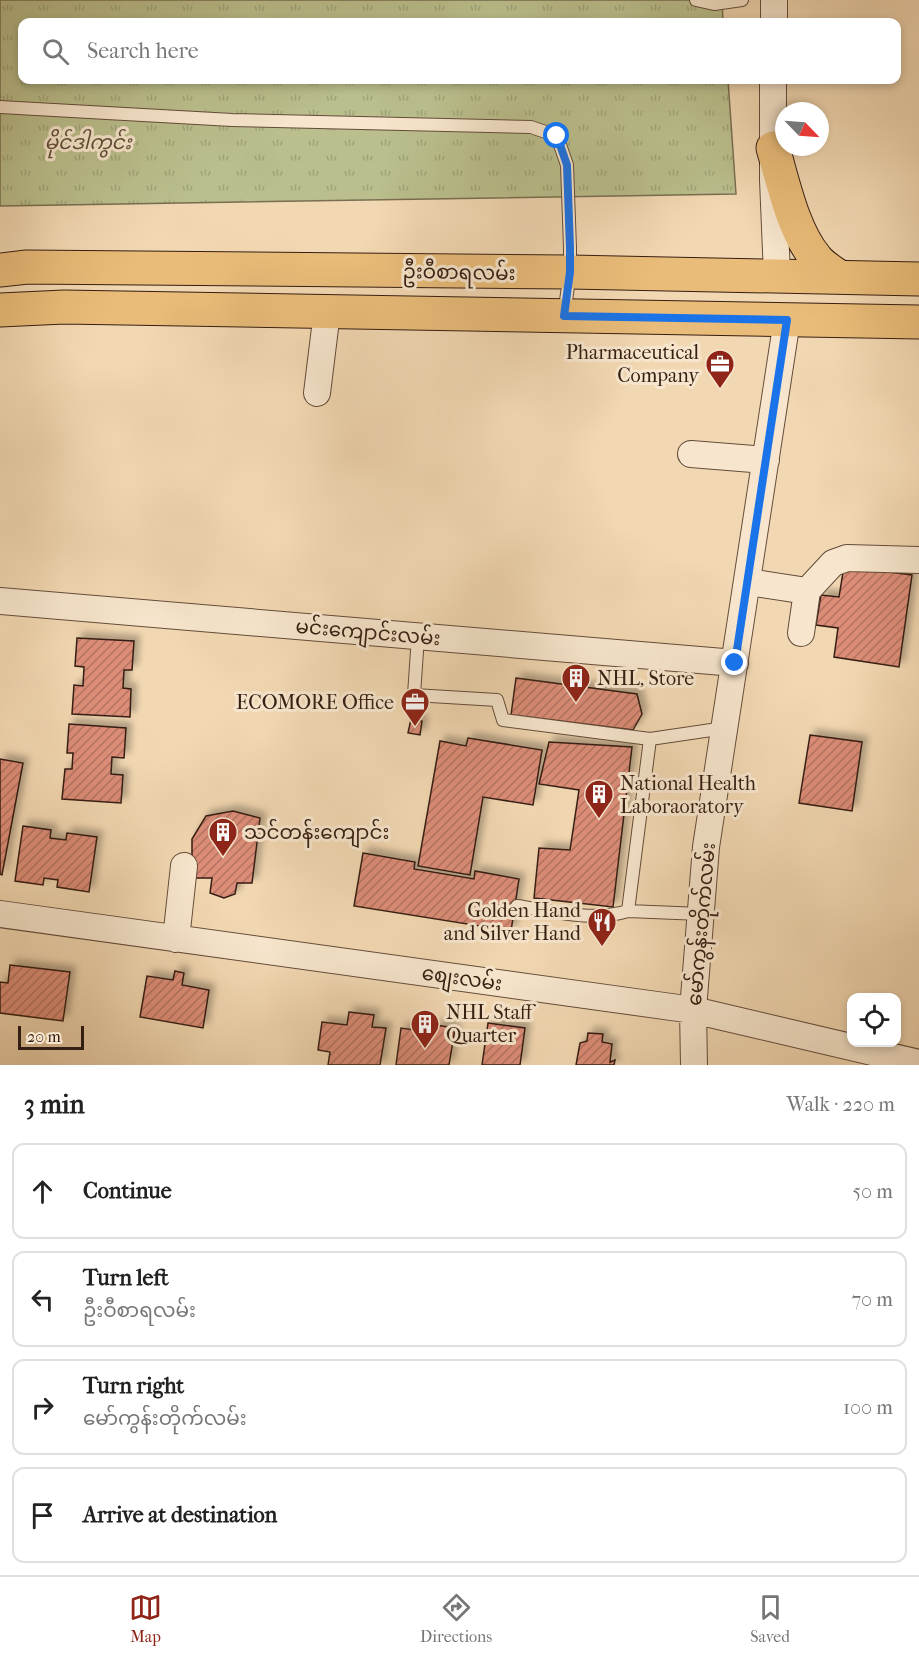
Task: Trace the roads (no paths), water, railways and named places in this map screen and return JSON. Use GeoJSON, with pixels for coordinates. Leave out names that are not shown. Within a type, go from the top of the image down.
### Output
{"type":"FeatureCollection","features":[{"type":"Feature","properties":{"kind":"main road"},"geometry":{"type":"LineString","coordinates":[[773,148],[791,210],[805,241],[816,259],[838,276]]}},
{"type":"Feature","properties":{"kind":"main road","name":"ဦးဝီစာရလမ်း"},"geometry":{"type":"LineString","coordinates":[[0,270],[27,267],[570,272],[919,279]]}},
{"type":"Feature","properties":{"kind":"main road"},"geometry":{"type":"LineString","coordinates":[[134,268],[135,308]]}},
{"type":"Feature","properties":{"kind":"main road"},"geometry":{"type":"LineString","coordinates":[[327,271],[327,312]]}},
{"type":"Feature","properties":{"kind":"main road"},"geometry":{"type":"LineString","coordinates":[[0,310],[64,307],[919,322]]}},
{"type":"Feature","properties":{"kind":"street"},"geometry":{"type":"LineString","coordinates":[[774,0],[774,18]]}},
{"type":"Feature","properties":{"kind":"street"},"geometry":{"type":"LineString","coordinates":[[773,84],[777,275]]}},
{"type":"Feature","properties":{"kind":"street"},"geometry":{"type":"LineString","coordinates":[[317,393],[327,312]]}},
{"type":"Feature","properties":{"kind":"street","name":"မော်ကွန်းတိုက်လမ်း"},"geometry":{"type":"LineString","coordinates":[[694,1065],[693,1010],[706,847],[787,320]]}},
{"type":"Feature","properties":{"kind":"street"},"geometry":{"type":"LineString","coordinates":[[691,454],[766,460]]}},
{"type":"Feature","properties":{"kind":"street"},"geometry":{"type":"LineString","coordinates":[[801,633],[807,591],[833,563],[847,558],[919,560]]}},
{"type":"Feature","properties":{"kind":"street"},"geometry":{"type":"LineString","coordinates":[[748,582],[807,591]]}},
{"type":"Feature","properties":{"kind":"street","name":"မင်းကျောင်းလမ်း"},"geometry":{"type":"LineString","coordinates":[[0,601],[735,663]]}},
{"type":"Feature","properties":{"kind":"street"},"geometry":{"type":"LineString","coordinates":[[176,939],[184,866]]}},
{"type":"Feature","properties":{"kind":"street","name":"စျေးလမ်း"},"geometry":{"type":"LineString","coordinates":[[0,914],[693,1010],[919,1063]]}},
{"type":"Feature","properties":{"kind":"lane"},"geometry":{"type":"LineString","coordinates":[[696,0],[714,4],[742,0]]}},
{"type":"Feature","properties":{"kind":"lane"},"geometry":{"type":"LineString","coordinates":[[0,107],[232,120],[531,127],[557,136],[567,165],[570,272],[564,316]]}},
{"type":"Feature","properties":{"kind":"lane"},"geometry":{"type":"LineString","coordinates":[[418,636],[414,695],[497,700],[503,720],[650,739],[725,728]]}},
{"type":"Feature","properties":{"kind":"lane"},"geometry":{"type":"LineString","coordinates":[[628,911],[650,739]]}},
{"type":"Feature","properties":{"kind":"lane"},"geometry":{"type":"LineString","coordinates":[[517,906],[595,917],[628,911],[700,914]]}},
{"type":"Feature","properties":{"kind":"place","name":"Pharmaceutical Company"},"geometry":{"type":"Point","coordinates":[720,390]}},
{"type":"Feature","properties":{"kind":"place","name":"NHL, Store"},"geometry":{"type":"Point","coordinates":[576,704]}},
{"type":"Feature","properties":{"kind":"place","name":"ECOMORE Office"},"geometry":{"type":"Point","coordinates":[415,728]}},
{"type":"Feature","properties":{"kind":"place","name":"National Health Laboraoratory"},"geometry":{"type":"Point","coordinates":[599,820]}},
{"type":"Feature","properties":{"kind":"place","name":"သင်တန်းကျောင်း"},"geometry":{"type":"Point","coordinates":[223,858]}},
{"type":"Feature","properties":{"kind":"place","name":"Golden Hand and Silver Hand"},"geometry":{"type":"Point","coordinates":[602,948]}},
{"type":"Feature","properties":{"kind":"place","name":"NHL Staff Quarter"},"geometry":{"type":"Point","coordinates":[425,1050]}},
{"type":"Feature","properties":{"kind":"park label","name":"မိုင်ဒါကွင်း"},"geometry":{"type":"Point","coordinates":[88,142]}}]}
